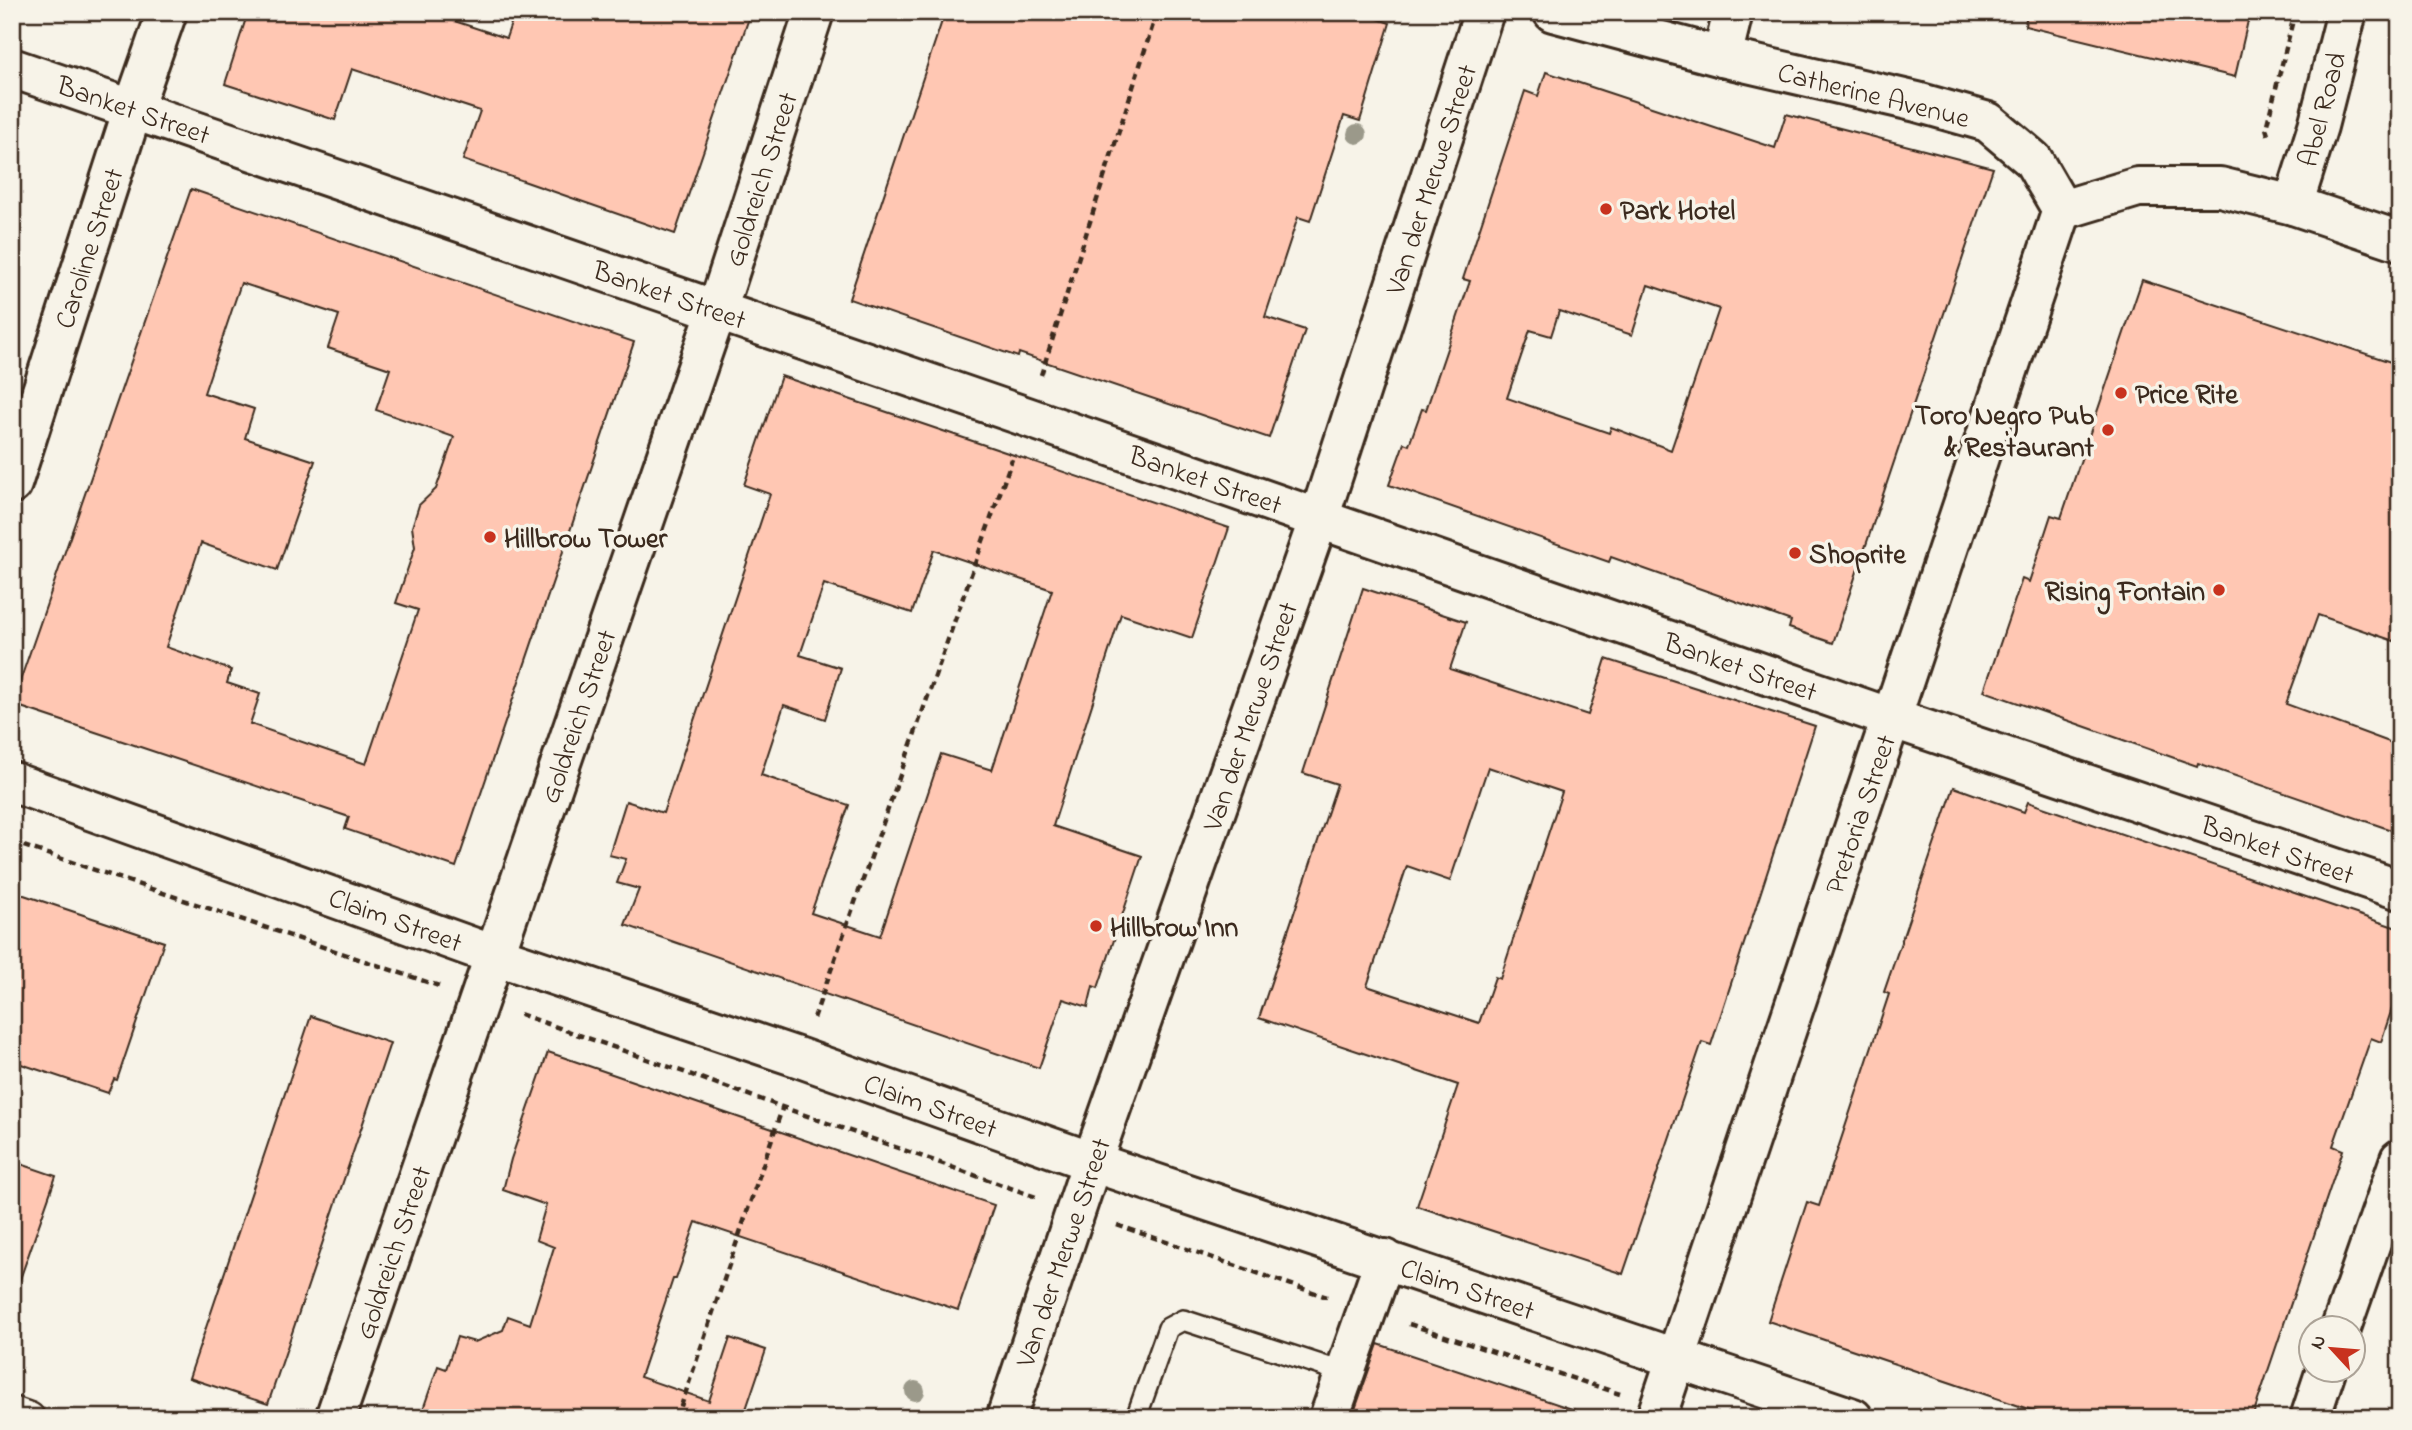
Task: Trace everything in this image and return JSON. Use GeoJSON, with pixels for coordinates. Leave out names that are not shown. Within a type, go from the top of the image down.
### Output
{"type":"FeatureCollection","features":[{"type":"Feature","properties":{"kind":"street","name":"Caroline Street"},"geometry":{"type":"LineString","coordinates":[[12,484],[133,108],[167,12]]}},
{"type":"Feature","properties":{"kind":"street","name":"Goldreich Street"},"geometry":{"type":"LineString","coordinates":[[335,1418],[717,310],[814,12]]}},
{"type":"Feature","properties":{"kind":"street","name":"Van der Merwe Street"},"geometry":{"type":"LineString","coordinates":[[1006,1418],[1092,1162],[1319,518],[1484,12]]}},
{"type":"Feature","properties":{"kind":"street","name":"Catherine Avenue"},"geometry":{"type":"LineString","coordinates":[[1553,12],[1722,57],[1917,102],[1988,122],[2033,160],[2063,210]]}},
{"type":"Feature","properties":{"kind":"street"},"geometry":{"type":"LineString","coordinates":[[1722,57],[1734,12]]}},
{"type":"Feature","properties":{"kind":"street","name":"Abel Road"},"geometry":{"type":"LineString","coordinates":[[2293,205],[2318,127],[2347,12]]}},
{"type":"Feature","properties":{"kind":"street","name":"Banket Street"},"geometry":{"type":"LineString","coordinates":[[12,68],[1891,718],[2400,890]]}},
{"type":"Feature","properties":{"kind":"street"},"geometry":{"type":"LineString","coordinates":[[2063,210],[2138,187],[2220,187],[2293,205],[2400,241]]}},
{"type":"Feature","properties":{"kind":"street","name":"Pretoria Street"},"geometry":{"type":"LineString","coordinates":[[1656,1418],[2063,210]]}},
{"type":"Feature","properties":{"kind":"street","name":"Claim Street"},"geometry":{"type":"LineString","coordinates":[[12,782],[494,955],[800,1058],[1092,1162],[1853,1418]]}},
{"type":"Feature","properties":{"kind":"street"},"geometry":{"type":"LineString","coordinates":[[2346,1314],[2400,1159]]}},
{"type":"Feature","properties":{"kind":"street"},"geometry":{"type":"LineString","coordinates":[[1329,1418],[1385,1259]]}},
{"type":"Feature","properties":{"kind":"street"},"geometry":{"type":"LineString","coordinates":[[2310,1418],[2321,1384]]}},
{"type":"Feature","properties":{"kind":"street"},"geometry":{"type":"LineString","coordinates":[[12,1412],[29,1418]]}},
{"type":"Feature","properties":{"kind":"lane"},"geometry":{"type":"LineString","coordinates":[[1136,1418],[1168,1328],[1183,1320],[1345,1373]]}},
{"type":"Feature","properties":{"kind":"path"},"geometry":{"type":"LineString","coordinates":[[677,1418],[800,1058],[1027,417],[1157,12]]}},
{"type":"Feature","properties":{"kind":"path"},"geometry":{"type":"LineString","coordinates":[[12,842],[450,990]]}},
{"type":"Feature","properties":{"kind":"building"},"geometry":{"type":"Polygon","coordinates":[[[248,12],[427,12],[506,38],[515,12],[751,12],[675,234],[463,160],[480,111],[352,69],[335,120],[225,84],[248,12]]]}},
{"type":"Feature","properties":{"kind":"building"},"geometry":{"type":"Polygon","coordinates":[[[945,12],[1357,12],[1390,23],[1360,121],[1344,116],[1310,221],[1298,217],[1265,317],[1305,330],[1269,438],[1019,353],[1018,357],[849,299],[945,12]]]}},
{"type":"Feature","properties":{"kind":"building"},"geometry":{"type":"Polygon","coordinates":[[[2027,12],[2250,12],[2235,77],[2025,26],[2027,12]]]}},
{"type":"Feature","properties":{"kind":"building"},"geometry":{"type":"Polygon","coordinates":[[[1546,72],[1775,148],[1786,114],[1993,168],[1833,643],[1789,628],[1791,621],[1611,557],[1609,562],[1389,485],[1404,443],[1409,445],[1422,409],[1426,410],[1470,281],[1463,279],[1525,91],[1538,96],[1546,72]],[[1648,285],[1632,335],[1559,311],[1551,336],[1530,330],[1507,398],[1609,433],[1611,427],[1671,450],[1719,309],[1648,285]]]}},
{"type":"Feature","properties":{"kind":"building"},"geometry":{"type":"Polygon","coordinates":[[[191,189],[634,342],[456,867],[345,829],[349,817],[12,704],[191,189]],[[241,283],[204,393],[254,409],[245,438],[315,461],[277,570],[201,543],[166,647],[231,670],[227,683],[260,694],[250,724],[366,764],[418,610],[396,603],[415,547],[412,527],[419,505],[436,489],[454,437],[376,410],[390,369],[328,348],[339,315],[241,283]]]}},
{"type":"Feature","properties":{"kind":"building"},"geometry":{"type":"Polygon","coordinates":[[[2142,280],[2400,365],[2400,643],[2318,615],[2286,704],[2400,746],[2400,833],[2198,763],[2197,766],[1984,691],[2022,579],[2029,582],[2051,515],[2061,518],[2142,280]]]}},
{"type":"Feature","properties":{"kind":"building"},"geometry":{"type":"Polygon","coordinates":[[[781,376],[1229,528],[1192,638],[1121,614],[1053,826],[1142,856],[1098,988],[1093,986],[1088,1007],[1063,999],[1039,1068],[625,925],[639,889],[617,883],[626,859],[609,855],[626,801],[663,813],[770,494],[744,485],[781,376]],[[934,550],[912,613],[824,584],[800,655],[841,668],[825,719],[784,705],[761,775],[849,805],[811,913],[880,936],[941,754],[992,770],[1052,590],[934,550]]]}},
{"type":"Feature","properties":{"kind":"building"},"geometry":{"type":"Polygon","coordinates":[[[1363,588],[1466,622],[1450,669],[1588,715],[1606,659],[1815,726],[1711,1045],[1702,1042],[1623,1274],[1417,1206],[1458,1085],[1259,1018],[1337,784],[1303,773],[1363,588]],[[1488,767],[1450,881],[1407,866],[1367,986],[1479,1023],[1495,977],[1500,979],[1562,792],[1488,767]]]}},
{"type":"Feature","properties":{"kind":"building"},"geometry":{"type":"Polygon","coordinates":[[[1954,787],[2024,812],[2028,802],[2400,929],[2400,984],[2381,1042],[2371,1038],[2333,1146],[2343,1150],[2252,1418],[2055,1418],[1768,1321],[1807,1202],[1819,1206],[1889,994],[1884,992],[1954,787]]]}},
{"type":"Feature","properties":{"kind":"building"},"geometry":{"type":"Polygon","coordinates":[[[12,891],[164,942],[117,1080],[114,1079],[108,1093],[12,1061],[12,891]]]}},
{"type":"Feature","properties":{"kind":"building"},"geometry":{"type":"Polygon","coordinates":[[[311,1016],[390,1043],[268,1404],[189,1378],[311,1016]]]}},
{"type":"Feature","properties":{"kind":"building"},"geometry":{"type":"Polygon","coordinates":[[[548,1052],[994,1205],[958,1310],[696,1222],[676,1279],[673,1279],[640,1377],[709,1401],[730,1338],[766,1350],[743,1418],[420,1418],[438,1366],[446,1369],[457,1337],[475,1342],[503,1330],[508,1316],[530,1324],[554,1247],[536,1240],[546,1205],[503,1190],[548,1052]]]}},
{"type":"Feature","properties":{"kind":"building"},"geometry":{"type":"Polygon","coordinates":[[[12,1161],[56,1176],[18,1285],[12,1284],[12,1161]]]}},
{"type":"Feature","properties":{"kind":"building"},"geometry":{"type":"Polygon","coordinates":[[[1378,1344],[1578,1411],[1577,1418],[1352,1418],[1378,1344]]]}},
{"type":"Feature","properties":{"kind":"place","name":"Park Hotel"},"geometry":{"type":"Point","coordinates":[1606,209]}},
{"type":"Feature","properties":{"kind":"place","name":"Price Rite"},"geometry":{"type":"Point","coordinates":[2121,393]}},
{"type":"Feature","properties":{"kind":"place","name":"Toro Negro Pub & Restaurant"},"geometry":{"type":"Point","coordinates":[2108,430]}},
{"type":"Feature","properties":{"kind":"place","name":"Hillbrow Tower"},"geometry":{"type":"Point","coordinates":[490,537]}},
{"type":"Feature","properties":{"kind":"place","name":"Shoprite"},"geometry":{"type":"Point","coordinates":[1795,553]}},
{"type":"Feature","properties":{"kind":"place","name":"Rising Fontain"},"geometry":{"type":"Point","coordinates":[2219,590]}},
{"type":"Feature","properties":{"kind":"place","name":"Hillbrow Inn"},"geometry":{"type":"Point","coordinates":[1096,926]}}]}
